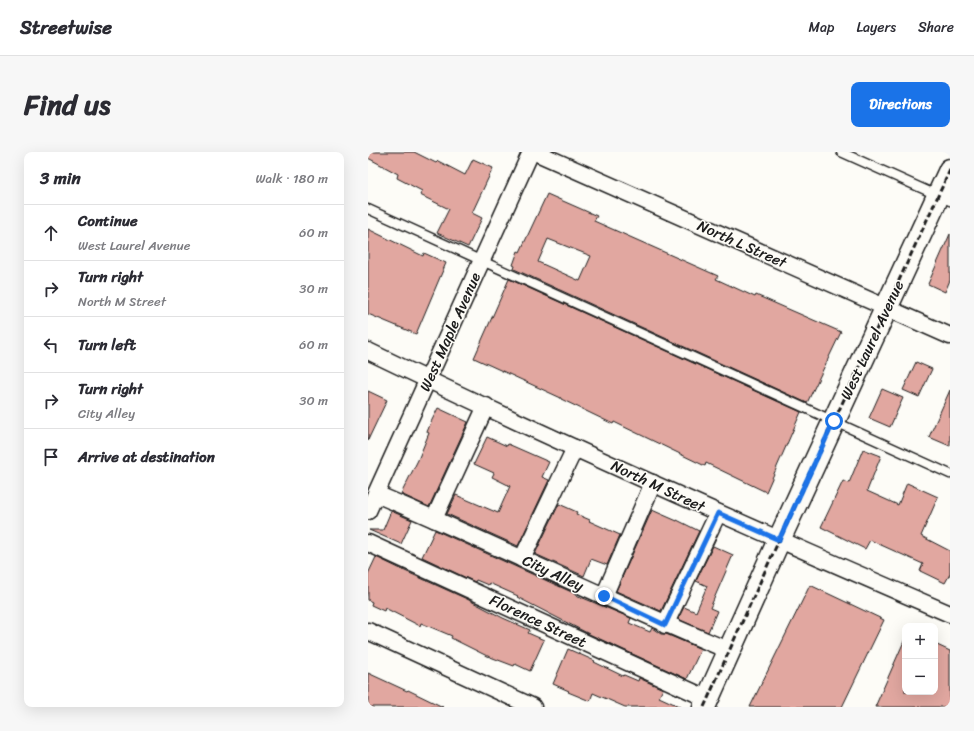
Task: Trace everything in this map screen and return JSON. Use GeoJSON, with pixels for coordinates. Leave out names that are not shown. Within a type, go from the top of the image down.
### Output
{"type":"FeatureCollection","features":[{"type":"Feature","properties":{"kind":"street","name":"West Maple Avenue"},"geometry":{"type":"LineString","coordinates":[[368,511],[531,152]]}},
{"type":"Feature","properties":{"kind":"street","name":"North L Street"},"geometry":{"type":"LineString","coordinates":[[534,152],[950,336]]}},
{"type":"Feature","properties":{"kind":"street","name":"West Laurel Avenue"},"geometry":{"type":"LineString","coordinates":[[706,703],[779,540],[887,308],[944,198],[950,170]]}},
{"type":"Feature","properties":{"kind":"street","name":"North M Street"},"geometry":{"type":"LineString","coordinates":[[368,351],[718,513],[950,614]]}},
{"type":"Feature","properties":{"kind":"street"},"geometry":{"type":"LineString","coordinates":[[434,519],[486,406]]}},
{"type":"Feature","properties":{"kind":"street"},"geometry":{"type":"LineString","coordinates":[[522,559],[575,448]]}},
{"type":"Feature","properties":{"kind":"street"},"geometry":{"type":"LineString","coordinates":[[604,596],[653,483]]}},
{"type":"Feature","properties":{"kind":"street","name":"City Alley"},"geometry":{"type":"LineString","coordinates":[[376,494],[604,596],[665,625],[730,651]]}},
{"type":"Feature","properties":{"kind":"street"},"geometry":{"type":"LineString","coordinates":[[665,625],[718,513]]}},
{"type":"Feature","properties":{"kind":"street","name":"Florence Street"},"geometry":{"type":"LineString","coordinates":[[368,544],[706,703]]}},
{"type":"Feature","properties":{"kind":"street"},"geometry":{"type":"LineString","coordinates":[[368,631],[533,707]]}},
{"type":"Feature","properties":{"kind":"lane"},"geometry":{"type":"LineString","coordinates":[[841,152],[944,198]]}},
{"type":"Feature","properties":{"kind":"lane"},"geometry":{"type":"LineString","coordinates":[[368,209],[950,474]]}},
{"type":"Feature","properties":{"kind":"building"},"geometry":{"type":"Polygon","coordinates":[[[368,152],[414,152],[436,163],[438,161],[465,175],[473,159],[493,168],[472,213],[482,218],[468,247],[437,233],[449,209],[420,195],[422,191],[397,178],[398,174],[368,158],[368,152]]]}},
{"type":"Feature","properties":{"kind":"building"},"geometry":{"type":"Polygon","coordinates":[[[547,194],[597,216],[594,221],[718,276],[716,279],[755,297],[756,295],[841,332],[807,403],[514,269],[515,266],[513,265],[518,251],[520,252],[547,194]],[[548,239],[538,262],[580,281],[591,256],[548,239]]]}},
{"type":"Feature","properties":{"kind":"building"},"geometry":{"type":"Polygon","coordinates":[[[368,229],[423,256],[424,253],[446,263],[416,334],[368,314],[368,229]]]}},
{"type":"Feature","properties":{"kind":"building"},"geometry":{"type":"Polygon","coordinates":[[[950,234],[950,280],[945,292],[928,284],[950,234]]]}},
{"type":"Feature","properties":{"kind":"building"},"geometry":{"type":"Polygon","coordinates":[[[509,279],[801,412],[766,492],[706,463],[705,466],[614,422],[613,424],[474,358],[509,279]]]}},
{"type":"Feature","properties":{"kind":"building"},"geometry":{"type":"Polygon","coordinates":[[[916,362],[932,369],[919,397],[903,390],[916,362]]]}},
{"type":"Feature","properties":{"kind":"building"},"geometry":{"type":"Polygon","coordinates":[[[882,389],[903,398],[890,427],[869,418],[882,389]]]}},
{"type":"Feature","properties":{"kind":"building"},"geometry":{"type":"Polygon","coordinates":[[[950,390],[950,446],[929,437],[950,390]]]}},
{"type":"Feature","properties":{"kind":"building"},"geometry":{"type":"Polygon","coordinates":[[[368,391],[387,400],[368,440],[368,391]]]}},
{"type":"Feature","properties":{"kind":"building"},"geometry":{"type":"Polygon","coordinates":[[[438,408],[468,422],[429,507],[401,494],[418,460],[429,433],[427,432],[438,408]]]}},
{"type":"Feature","properties":{"kind":"building"},"geometry":{"type":"Polygon","coordinates":[[[487,437],[507,446],[508,444],[549,462],[542,477],[549,480],[518,546],[447,514],[456,495],[498,513],[510,486],[492,477],[494,473],[474,464],[487,437]]]}},
{"type":"Feature","properties":{"kind":"building"},"geometry":{"type":"Polygon","coordinates":[[[863,449],[881,456],[867,491],[898,505],[907,483],[938,497],[921,536],[950,551],[950,574],[945,583],[920,571],[923,564],[870,540],[865,549],[821,527],[843,481],[849,483],[863,449]]]}},
{"type":"Feature","properties":{"kind":"building"},"geometry":{"type":"Polygon","coordinates":[[[559,504],[577,512],[576,514],[590,520],[589,521],[620,535],[607,565],[591,559],[584,576],[535,554],[559,504]]]}},
{"type":"Feature","properties":{"kind":"building"},"geometry":{"type":"Polygon","coordinates":[[[652,510],[699,531],[661,611],[616,591],[652,510]]]}},
{"type":"Feature","properties":{"kind":"building"},"geometry":{"type":"Polygon","coordinates":[[[391,511],[412,520],[401,544],[369,530],[383,530],[391,511]]]}},
{"type":"Feature","properties":{"kind":"building"},"geometry":{"type":"Polygon","coordinates":[[[435,530],[576,595],[631,618],[629,623],[650,632],[652,628],[661,634],[666,634],[701,649],[687,679],[589,634],[517,597],[518,596],[489,583],[488,585],[476,580],[475,582],[422,557],[435,530]]]}},
{"type":"Feature","properties":{"kind":"building"},"geometry":{"type":"Polygon","coordinates":[[[713,546],[733,555],[710,608],[717,611],[708,632],[678,619],[684,607],[696,612],[707,586],[696,581],[713,546]]]}},
{"type":"Feature","properties":{"kind":"building"},"geometry":{"type":"Polygon","coordinates":[[[376,557],[530,630],[528,633],[544,640],[530,671],[515,664],[514,666],[485,655],[451,638],[452,636],[421,623],[420,626],[385,608],[384,611],[371,605],[372,602],[368,600],[368,574],[376,557]]]}},
{"type":"Feature","properties":{"kind":"building"},"geometry":{"type":"Polygon","coordinates":[[[810,585],[884,620],[842,707],[750,707],[810,585]]]}},
{"type":"Feature","properties":{"kind":"building"},"geometry":{"type":"Polygon","coordinates":[[[938,645],[950,651],[950,707],[875,707],[902,646],[902,695],[938,695],[938,645]]]}},
{"type":"Feature","properties":{"kind":"building"},"geometry":{"type":"Polygon","coordinates":[[[568,649],[623,676],[624,675],[638,681],[639,678],[663,689],[659,697],[681,707],[625,707],[593,693],[590,701],[568,692],[569,691],[553,684],[568,649]]]}},
{"type":"Feature","properties":{"kind":"building"},"geometry":{"type":"Polygon","coordinates":[[[368,673],[407,691],[408,690],[443,707],[368,707],[368,673]]]}},
{"type":"Feature","properties":{"kind":"railway"},"geometry":{"type":"LineString","coordinates":[[704,707],[779,540],[950,170]]}},
{"type":"Feature","properties":{"kind":"route"},"geometry":{"type":"LineString","coordinates":[[604,596],[665,625],[718,513],[779,540],[834,421]]}}]}
